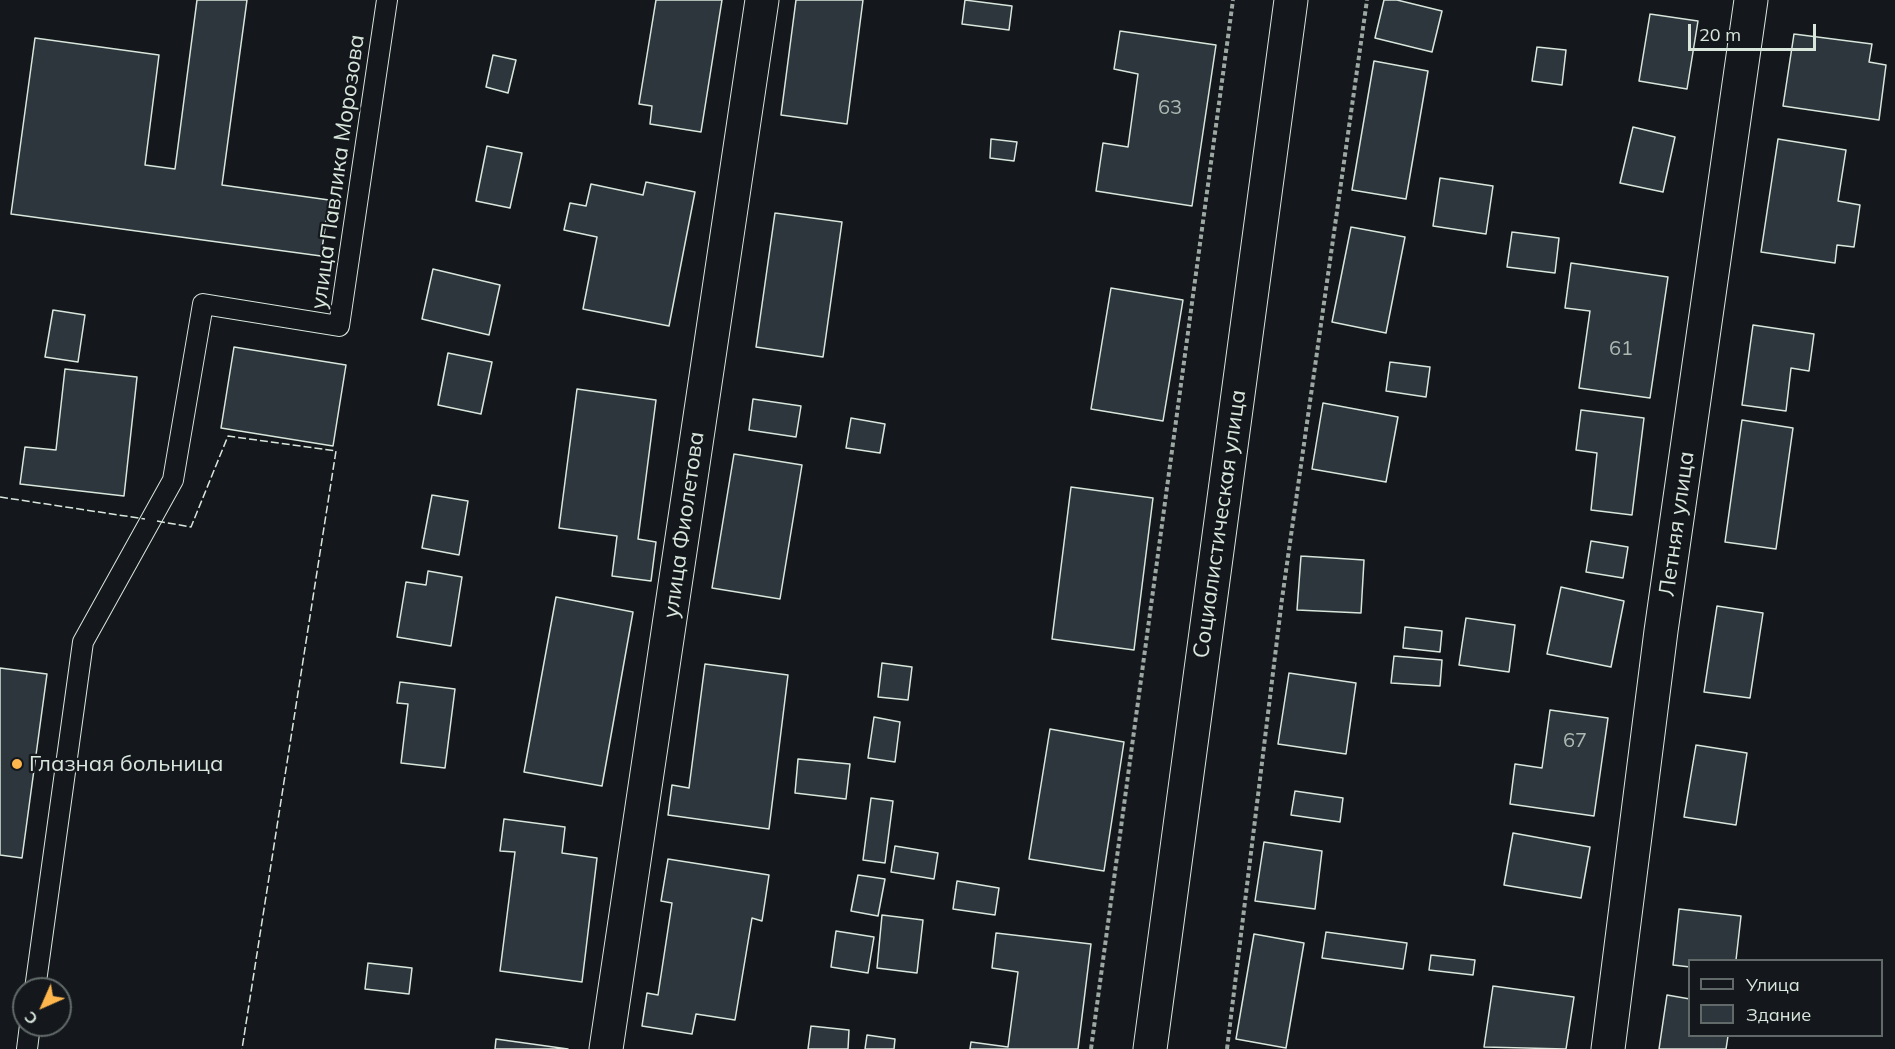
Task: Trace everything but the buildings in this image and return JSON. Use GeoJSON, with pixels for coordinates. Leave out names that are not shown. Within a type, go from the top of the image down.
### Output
{"type":"FeatureCollection","features":[{"type":"Feature","properties":{"kind":"street","name":"улица Фиолетова"},"geometry":{"type":"LineString","coordinates":[[606,1049],[762,0]]}},
{"type":"Feature","properties":{"kind":"street","name":"Социалистическая улица"},"geometry":{"type":"LineString","coordinates":[[1150,1049],[1291,0]]}},
{"type":"Feature","properties":{"kind":"street","name":"Летняя улица"},"geometry":{"type":"LineString","coordinates":[[1608,1049],[1662,631],[1751,0]]}},
{"type":"Feature","properties":{"kind":"lane","name":"улица Павлика Морозова"},"geometry":{"type":"LineString","coordinates":[[37,977],[83,642],[173,480],[203,304],[339,326],[387,0]]}},
{"type":"Feature","properties":{"kind":"path"},"geometry":{"type":"LineString","coordinates":[[1091,1049],[1233,0]]}},
{"type":"Feature","properties":{"kind":"path"},"geometry":{"type":"LineString","coordinates":[[1227,1049],[1282,598],[1367,0]]}},
{"type":"Feature","properties":{"kind":"fence"},"geometry":{"type":"LineString","coordinates":[[157,521],[191,527],[228,436],[336,451],[242,1049]]}},
{"type":"Feature","properties":{"kind":"fence"},"geometry":{"type":"LineString","coordinates":[[0,497],[145,519]]}},
{"type":"Feature","properties":{"kind":"place","name":"Глазная больница"},"geometry":{"type":"Point","coordinates":[17,764]}}]}
